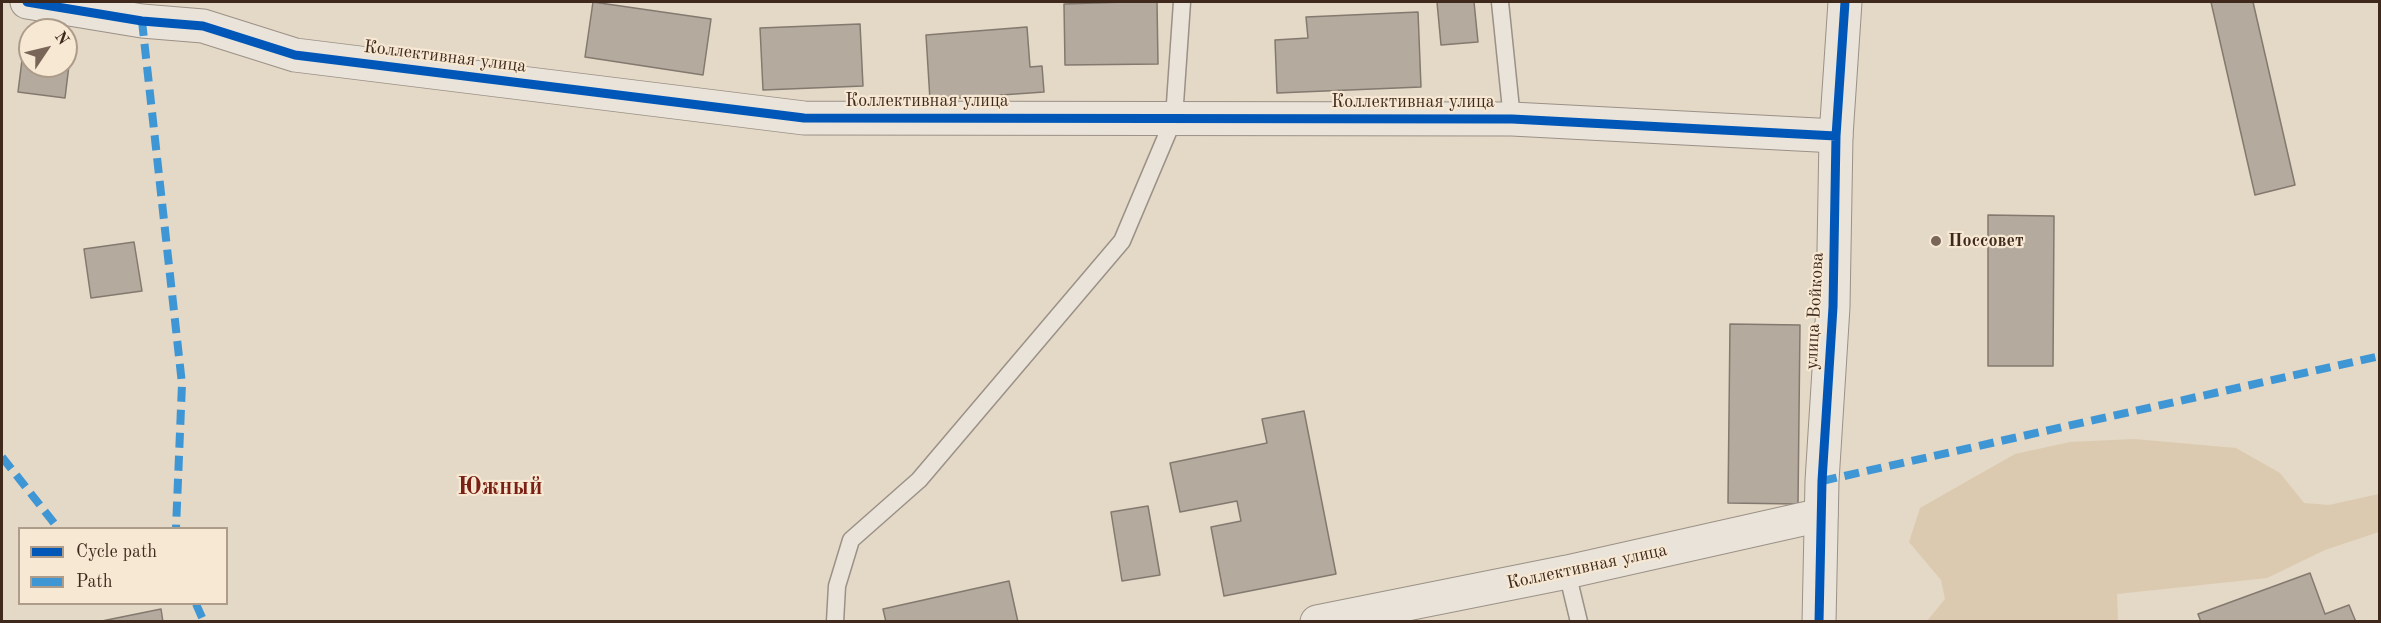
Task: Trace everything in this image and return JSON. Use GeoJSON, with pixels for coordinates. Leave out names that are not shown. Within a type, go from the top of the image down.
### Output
{"type":"FeatureCollection","features":[{"type":"Feature","properties":{"kind":"street","name":"Коллективная улица"},"geometry":{"type":"LineString","coordinates":[[27,2],[142,21],[204,14],[295,55],[804,118],[1512,119],[1836,136]]}},
{"type":"Feature","properties":{"kind":"street","name":"улица Войкова"},"geometry":{"type":"LineString","coordinates":[[1820,621],[1821,515],[1833,296],[1836,136],[1845,2]]}},
{"type":"Feature","properties":{"kind":"street","name":"Коллективная улица"},"geometry":{"type":"LineString","coordinates":[[1317,621],[1567,572],[1821,515]]}},
{"type":"Feature","properties":{"kind":"lane"},"geometry":{"type":"LineString","coordinates":[[836,621],[837,586],[851,540],[919,480],[1122,241],[1174,118],[1182,2]]}},
{"type":"Feature","properties":{"kind":"lane"},"geometry":{"type":"LineString","coordinates":[[1500,2],[1512,119]]}},
{"type":"Feature","properties":{"kind":"lane"},"geometry":{"type":"LineString","coordinates":[[1567,572],[1579,621]]}},
{"type":"Feature","properties":{"kind":"shaded area"},"geometry":{"type":"Polygon","coordinates":[[[2134,439],[2236,448],[2280,473],[2304,503],[2329,505],[2379,494],[2379,532],[2325,550],[2267,578],[2117,594],[2118,621],[1927,621],[1945,599],[1941,580],[1909,542],[1920,508],[2015,454],[2070,442],[2134,439]]]}},
{"type":"Feature","properties":{"kind":"building"},"geometry":{"type":"Polygon","coordinates":[[[593,2],[711,19],[703,75],[585,57],[593,2]]]}},
{"type":"Feature","properties":{"kind":"building"},"geometry":{"type":"Polygon","coordinates":[[[1157,2],[1158,64],[1065,65],[1064,4],[1157,2]]]}},
{"type":"Feature","properties":{"kind":"building"},"geometry":{"type":"Polygon","coordinates":[[[1437,2],[1474,2],[1478,42],[1441,45],[1437,2]]]}},
{"type":"Feature","properties":{"kind":"building"},"geometry":{"type":"Polygon","coordinates":[[[2211,2],[2253,2],[2295,185],[2255,195],[2211,2]]]}},
{"type":"Feature","properties":{"kind":"building"},"geometry":{"type":"Polygon","coordinates":[[[1418,12],[1421,87],[1277,93],[1275,40],[1308,38],[1306,17],[1418,12]]]}},
{"type":"Feature","properties":{"kind":"building"},"geometry":{"type":"Polygon","coordinates":[[[860,24],[863,86],[763,90],[760,28],[860,24]]]}},
{"type":"Feature","properties":{"kind":"building"},"geometry":{"type":"Polygon","coordinates":[[[1027,27],[1030,67],[1042,66],[1044,92],[930,100],[926,35],[1027,27]]]}},
{"type":"Feature","properties":{"kind":"building"},"geometry":{"type":"Polygon","coordinates":[[[20,78],[67,78],[65,98],[18,92],[20,78]]]}},
{"type":"Feature","properties":{"kind":"building"},"geometry":{"type":"Polygon","coordinates":[[[1988,215],[2054,216],[2053,366],[1988,366],[1988,215]]]}},
{"type":"Feature","properties":{"kind":"building"},"geometry":{"type":"Polygon","coordinates":[[[134,242],[142,291],[91,298],[84,249],[134,242]]]}},
{"type":"Feature","properties":{"kind":"building"},"geometry":{"type":"Polygon","coordinates":[[[1730,324],[1800,325],[1798,504],[1728,503],[1730,324]]]}},
{"type":"Feature","properties":{"kind":"building"},"geometry":{"type":"Polygon","coordinates":[[[1304,411],[1336,574],[1224,596],[1211,527],[1241,521],[1237,501],[1180,512],[1170,463],[1267,443],[1262,419],[1304,411]]]}},
{"type":"Feature","properties":{"kind":"building"},"geometry":{"type":"Polygon","coordinates":[[[1148,506],[1160,575],[1122,581],[1111,512],[1148,506]]]}},
{"type":"Feature","properties":{"kind":"building"},"geometry":{"type":"Polygon","coordinates":[[[2310,573],[2325,614],[2349,605],[2356,622],[2201,622],[2198,614],[2310,573]]]}},
{"type":"Feature","properties":{"kind":"building"},"geometry":{"type":"Polygon","coordinates":[[[1009,581],[1018,622],[886,622],[883,609],[1009,581]]]}},
{"type":"Feature","properties":{"kind":"building"},"geometry":{"type":"Polygon","coordinates":[[[161,609],[163,622],[97,622],[161,609]]]}},
{"type":"Feature","properties":{"kind":"marked path"},"geometry":{"type":"LineString","coordinates":[[142,21],[182,384],[176,527]]}},
{"type":"Feature","properties":{"kind":"marked path"},"geometry":{"type":"LineString","coordinates":[[1822,481],[2380,356]]}},
{"type":"Feature","properties":{"kind":"marked path"},"geometry":{"type":"LineString","coordinates":[[2,457],[57,527]]}},
{"type":"Feature","properties":{"kind":"marked path"},"geometry":{"type":"LineString","coordinates":[[196,605],[204,622]]}},
{"type":"Feature","properties":{"kind":"cycle path"},"geometry":{"type":"LineString","coordinates":[[27,2],[142,21],[203,26],[295,55],[804,118],[1512,119],[1836,136]]}},
{"type":"Feature","properties":{"kind":"cycle path"},"geometry":{"type":"LineString","coordinates":[[1819,622],[1822,481],[1833,307],[1836,136],[1845,2]]}},
{"type":"Feature","properties":{"kind":"place","name":"Поссовет"},"geometry":{"type":"Point","coordinates":[1936,241]}},
{"type":"Feature","properties":{"kind":"district","name":"Южный"},"geometry":{"type":"Point","coordinates":[500,488]}}]}
